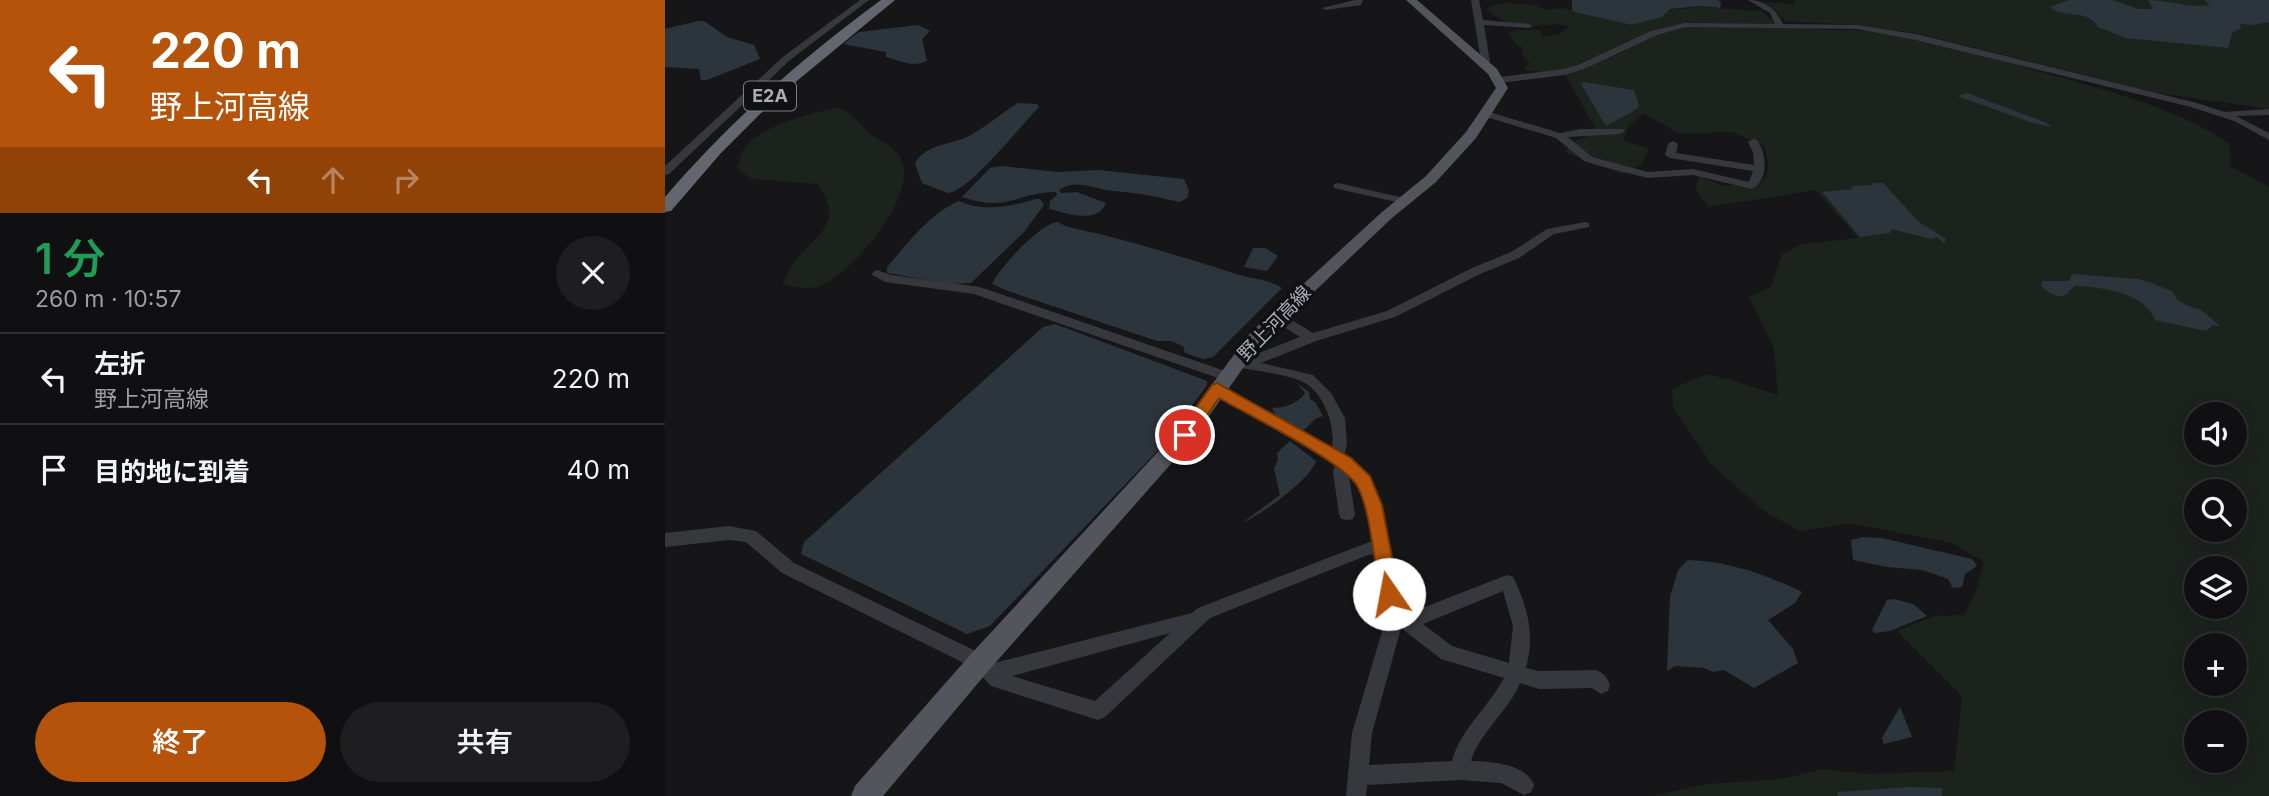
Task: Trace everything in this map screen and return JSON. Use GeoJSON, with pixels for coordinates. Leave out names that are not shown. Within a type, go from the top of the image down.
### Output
{"type":"FeatureCollection","features":[{"type":"Feature","properties":{"kind":"highway","name":"E2A"},"geometry":{"type":"LineString","coordinates":[[665,191],[772,84],[816,47],[880,0]]}},
{"type":"Feature","properties":{"kind":"highway","name":"E2A"},"geometry":{"type":"LineString","coordinates":[[665,207],[707,159],[782,84],[889,0]]}},
{"type":"Feature","properties":{"kind":"main road"},"geometry":{"type":"LineString","coordinates":[[1411,0],[1499,80]]}},
{"type":"Feature","properties":{"kind":"main road","name":"野上河高線"},"geometry":{"type":"LineString","coordinates":[[865,796],[985,668],[1185,435],[1277,317],[1453,156],[1486,114],[1502,88],[1499,80]]}},
{"type":"Feature","properties":{"kind":"street"},"geometry":{"type":"LineString","coordinates":[[665,172],[787,58],[865,0]]}},
{"type":"Feature","properties":{"kind":"street"},"geometry":{"type":"LineString","coordinates":[[1331,0],[1326,8],[1358,3],[1359,0]]}},
{"type":"Feature","properties":{"kind":"street"},"geometry":{"type":"LineString","coordinates":[[1475,0],[1486,62],[1483,63]]}},
{"type":"Feature","properties":{"kind":"street"},"geometry":{"type":"LineString","coordinates":[[1752,0],[1773,12],[1780,25]]}},
{"type":"Feature","properties":{"kind":"street"},"geometry":{"type":"LineString","coordinates":[[1478,23],[1529,26]]}},
{"type":"Feature","properties":{"kind":"street"},"geometry":{"type":"LineString","coordinates":[[1499,80],[1564,72],[1581,67],[1669,28],[1705,24],[1857,27],[1890,31],[2224,114],[2269,137]]}},
{"type":"Feature","properties":{"kind":"street"},"geometry":{"type":"LineString","coordinates":[[2224,114],[2269,112]]}},
{"type":"Feature","properties":{"kind":"street"},"geometry":{"type":"LineString","coordinates":[[1486,114],[1560,136],[1588,159],[1648,175],[1693,172],[1738,183],[1758,173]]}},
{"type":"Feature","properties":{"kind":"street"},"geometry":{"type":"LineString","coordinates":[[1560,136],[1581,132],[1620,131]]}},
{"type":"Feature","properties":{"kind":"street"},"geometry":{"type":"LineString","coordinates":[[1753,142],[1758,148],[1758,173]]}},
{"type":"Feature","properties":{"kind":"street"},"geometry":{"type":"LineString","coordinates":[[1673,144],[1670,155],[1758,173]]}},
{"type":"Feature","properties":{"kind":"street"},"geometry":{"type":"LineString","coordinates":[[1648,175],[1657,167],[1675,160]]}},
{"type":"Feature","properties":{"kind":"street"},"geometry":{"type":"LineString","coordinates":[[1338,186],[1405,201]]}},
{"type":"Feature","properties":{"kind":"street"},"geometry":{"type":"LineString","coordinates":[[1231,373],[1311,338],[1391,314],[1476,271],[1515,255],[1551,231],[1585,225]]}},
{"type":"Feature","properties":{"kind":"street"},"geometry":{"type":"LineString","coordinates":[[877,274],[889,279],[976,290],[1231,373],[1308,378],[1326,397],[1338,418],[1347,514]]}},
{"type":"Feature","properties":{"kind":"street"},"geometry":{"type":"LineString","coordinates":[[1277,317],[1311,338]]}},
{"type":"Feature","properties":{"kind":"street"},"geometry":{"type":"LineString","coordinates":[[1231,373],[1363,481],[1373,505],[1379,547],[1401,620],[1362,733],[1356,786],[1460,770],[1503,773],[1524,785]]}},
{"type":"Feature","properties":{"kind":"street"},"geometry":{"type":"LineString","coordinates":[[665,540],[729,533],[750,536],[788,568],[985,668],[998,680],[1098,711],[1204,613],[1367,548],[1379,547]]}},
{"type":"Feature","properties":{"kind":"street"},"geometry":{"type":"LineString","coordinates":[[1401,620],[1507,582],[1518,601],[1523,629],[1514,673],[1501,701],[1480,723],[1465,747],[1460,770]]}},
{"type":"Feature","properties":{"kind":"street"},"geometry":{"type":"LineString","coordinates":[[985,668],[1189,620],[1193,622]]}},
{"type":"Feature","properties":{"kind":"street"},"geometry":{"type":"LineString","coordinates":[[1401,620],[1447,653],[1539,680],[1596,679],[1601,685]]}},
{"type":"Feature","properties":{"kind":"shaded area"},"geometry":{"type":"Polygon","coordinates":[[[1572,0],[1721,2],[1720,8],[1700,6],[1670,9],[1662,17],[1632,25],[1575,12],[1572,10],[1572,0]]]}},
{"type":"Feature","properties":{"kind":"shaded area"},"geometry":{"type":"Polygon","coordinates":[[[1795,0],[2269,0],[2269,109],[2152,92],[1915,33],[1856,25],[1786,21],[1766,2],[1795,4],[1795,0]]]}},
{"type":"Feature","properties":{"kind":"shaded area"},"geometry":{"type":"Polygon","coordinates":[[[2069,0],[2112,0],[2138,9],[2153,9],[2148,0],[2202,6],[2210,5],[2204,0],[2269,0],[2269,22],[2240,24],[2241,28],[2232,33],[2228,48],[2126,38],[2098,27],[2094,21],[2082,15],[2061,13],[2050,7],[2069,0]]]}},
{"type":"Feature","properties":{"kind":"shaded area"},"geometry":{"type":"Polygon","coordinates":[[[1508,3],[1534,5],[1545,10],[1562,8],[1632,25],[1662,17],[1670,10],[1700,7],[1761,11],[1771,19],[1798,28],[1873,31],[1911,36],[2129,98],[2181,117],[2229,143],[2231,166],[2269,187],[2269,796],[1651,796],[1707,784],[1783,779],[1822,769],[1865,774],[1954,771],[1962,696],[1897,631],[1934,616],[1964,615],[1977,588],[1984,562],[1952,543],[1876,528],[1848,524],[1799,531],[1763,510],[1712,465],[1673,407],[1672,389],[1706,374],[1778,395],[1774,348],[1749,297],[1771,287],[1782,254],[1802,244],[1858,238],[1816,190],[1708,207],[1696,189],[1699,176],[1723,186],[1761,183],[1769,170],[1765,146],[1732,132],[1680,134],[1643,113],[1628,127],[1623,140],[1649,149],[1642,164],[1622,174],[1564,152],[1577,140],[1598,133],[1566,76],[1523,70],[1530,63],[1522,55],[1522,47],[1515,44],[1509,33],[1517,30],[1541,30],[1542,37],[1561,33],[1570,26],[1514,25],[1504,22],[1487,10],[1492,5],[1508,3]]]}},
{"type":"Feature","properties":{"kind":"shaded area"},"geometry":{"type":"Polygon","coordinates":[[[704,21],[727,37],[754,45],[760,59],[707,80],[701,80],[699,69],[665,67],[665,29],[704,21]]]}},
{"type":"Feature","properties":{"kind":"shaded area"},"geometry":{"type":"Polygon","coordinates":[[[918,25],[930,31],[922,39],[927,61],[922,63],[907,63],[886,57],[886,52],[843,44],[859,32],[918,25]]]}},
{"type":"Feature","properties":{"kind":"shaded area"},"geometry":{"type":"Polygon","coordinates":[[[1584,82],[1634,90],[1639,105],[1637,109],[1606,126],[1581,84],[1584,82]]]}},
{"type":"Feature","properties":{"kind":"shaded area"},"geometry":{"type":"Polygon","coordinates":[[[1967,93],[2045,122],[2052,127],[1957,96],[1967,93]]]}},
{"type":"Feature","properties":{"kind":"shaded area"},"geometry":{"type":"Polygon","coordinates":[[[1018,103],[1037,104],[1039,107],[969,182],[948,193],[922,183],[915,164],[924,153],[967,137],[1018,103]]]}},
{"type":"Feature","properties":{"kind":"shaded area"},"geometry":{"type":"Polygon","coordinates":[[[837,108],[852,115],[900,156],[904,176],[900,194],[879,232],[833,279],[811,288],[783,284],[793,264],[825,228],[829,210],[826,198],[818,184],[752,179],[737,168],[745,147],[764,132],[801,117],[837,108]]]}},
{"type":"Feature","properties":{"kind":"shaded area"},"geometry":{"type":"Polygon","coordinates":[[[1002,166],[1058,172],[1098,170],[1184,179],[1189,191],[1187,198],[1179,202],[1085,185],[1072,185],[1059,190],[1061,193],[1077,192],[1106,203],[1102,210],[1089,216],[1049,209],[1050,201],[1057,195],[1056,192],[991,203],[962,197],[990,168],[1002,166]]]}},
{"type":"Feature","properties":{"kind":"shaded area"},"geometry":{"type":"Polygon","coordinates":[[[1883,183],[1919,222],[1946,239],[1944,243],[1937,237],[1931,239],[1892,229],[1890,233],[1860,237],[1822,192],[1852,189],[1851,186],[1883,183]]]}},
{"type":"Feature","properties":{"kind":"shaded area"},"geometry":{"type":"Polygon","coordinates":[[[1040,199],[1044,205],[1024,232],[971,283],[952,284],[887,273],[887,267],[920,230],[938,213],[959,201],[997,207],[1040,199]]]}},
{"type":"Feature","properties":{"kind":"shaded area"},"geometry":{"type":"Polygon","coordinates":[[[1057,222],[1266,281],[1282,288],[1213,357],[1203,359],[1185,353],[1183,346],[1171,341],[1157,341],[992,284],[1021,248],[1040,231],[1057,222]]]}},
{"type":"Feature","properties":{"kind":"shaded area"},"geometry":{"type":"Polygon","coordinates":[[[1253,248],[1265,248],[1278,256],[1267,271],[1244,267],[1253,248]]]}},
{"type":"Feature","properties":{"kind":"shaded area"},"geometry":{"type":"Polygon","coordinates":[[[2072,274],[2138,279],[2152,283],[2173,292],[2177,300],[2201,310],[2220,326],[2213,325],[2206,331],[2155,320],[2142,303],[2109,290],[2075,286],[2064,296],[2057,296],[2041,286],[2042,281],[2069,281],[2072,274]]]}},
{"type":"Feature","properties":{"kind":"shaded area"},"geometry":{"type":"Polygon","coordinates":[[[1055,324],[1207,381],[1207,385],[1163,445],[990,626],[967,634],[801,554],[804,542],[1043,327],[1055,324]]]}},
{"type":"Feature","properties":{"kind":"shaded area"},"geometry":{"type":"Polygon","coordinates":[[[1297,383],[1309,392],[1310,399],[1315,402],[1323,416],[1315,419],[1303,431],[1276,417],[1272,408],[1290,405],[1302,397],[1305,393],[1297,383]]]}},
{"type":"Feature","properties":{"kind":"shaded area"},"geometry":{"type":"Polygon","coordinates":[[[1290,441],[1316,461],[1312,469],[1284,496],[1242,523],[1280,495],[1274,469],[1278,460],[1277,453],[1290,441]]]}},
{"type":"Feature","properties":{"kind":"shaded area"},"geometry":{"type":"Polygon","coordinates":[[[1863,537],[1882,538],[1972,559],[1977,566],[1965,574],[1962,587],[1953,588],[1948,579],[1923,570],[1887,567],[1853,560],[1851,540],[1863,537]]]}},
{"type":"Feature","properties":{"kind":"shaded area"},"geometry":{"type":"Polygon","coordinates":[[[1688,560],[1747,570],[1802,592],[1795,603],[1768,620],[1793,649],[1798,663],[1754,688],[1724,670],[1713,672],[1704,668],[1675,666],[1667,671],[1670,597],[1678,570],[1688,560]]]}},
{"type":"Feature","properties":{"kind":"shaded area"},"geometry":{"type":"Polygon","coordinates":[[[1887,600],[1913,604],[1927,616],[1890,631],[1875,633],[1872,630],[1887,600]]]}},
{"type":"Feature","properties":{"kind":"shaded area"},"geometry":{"type":"Polygon","coordinates":[[[1900,707],[1912,737],[1884,744],[1882,738],[1900,707]]]}},
{"type":"Feature","properties":{"kind":"shaded area"},"geometry":{"type":"Polygon","coordinates":[[[1910,787],[1942,788],[1942,796],[1838,796],[1837,792],[1910,787]]]}},
{"type":"Feature","properties":{"kind":"route"},"geometry":{"type":"LineString","coordinates":[[1185,435],[1217,389],[1345,463],[1363,481],[1373,505],[1389,594]]}}]}
